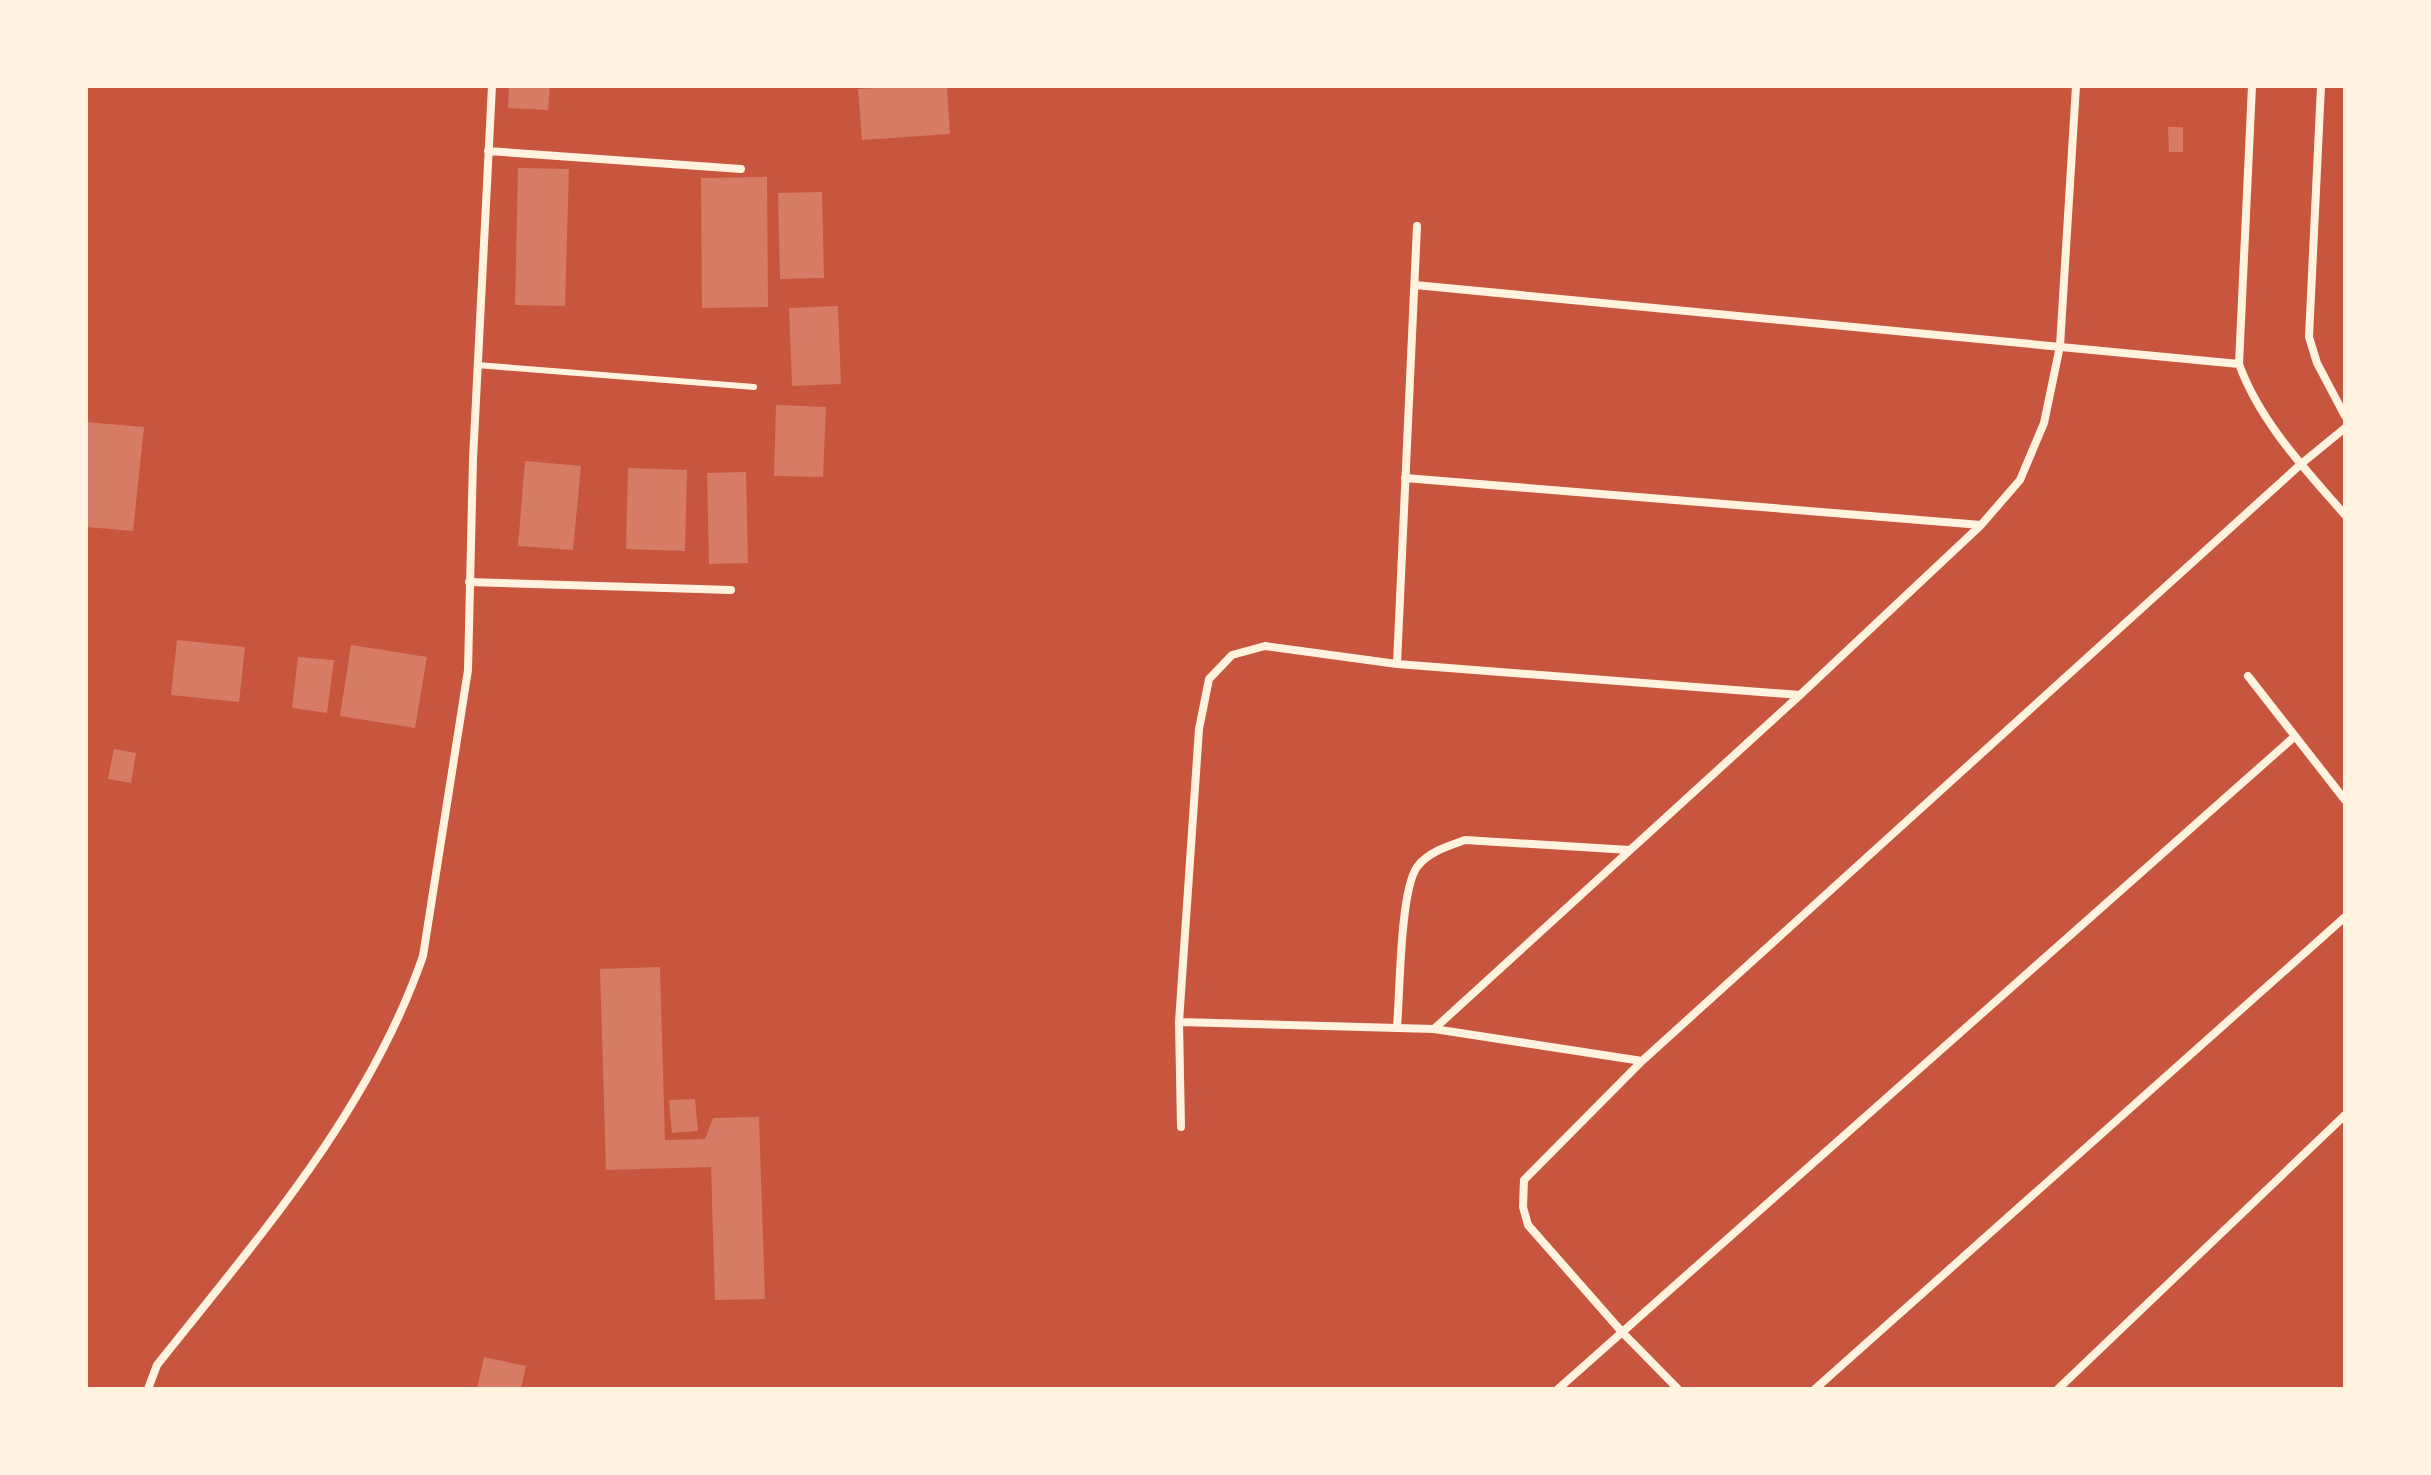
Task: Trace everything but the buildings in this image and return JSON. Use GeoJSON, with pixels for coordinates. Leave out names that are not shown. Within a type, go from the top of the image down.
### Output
{"type":"FeatureCollection","features":[{"type":"Feature","properties":{"kind":"street"},"geometry":{"type":"LineString","coordinates":[[148,1389],[157,1365],[303,1181],[386,1044],[407,1001],[423,956],[468,670],[477,365],[492,86]]}},
{"type":"Feature","properties":{"kind":"street"},"geometry":{"type":"LineString","coordinates":[[1434,1029],[1800,695],[1981,525],[2020,480],[2044,423],[2060,346],[2076,86]]}},
{"type":"Feature","properties":{"kind":"street"},"geometry":{"type":"LineString","coordinates":[[2252,86],[2239,364],[2253,398],[2301,464],[2345,515]]}},
{"type":"Feature","properties":{"kind":"street"},"geometry":{"type":"LineString","coordinates":[[2321,86],[2309,337],[2317,363],[2345,416]]}},
{"type":"Feature","properties":{"kind":"street"},"geometry":{"type":"LineString","coordinates":[[488,151],[741,169]]}},
{"type":"Feature","properties":{"kind":"street"},"geometry":{"type":"LineString","coordinates":[[1397,664],[1417,226]]}},
{"type":"Feature","properties":{"kind":"street"},"geometry":{"type":"LineString","coordinates":[[1415,285],[2239,364]]}},
{"type":"Feature","properties":{"kind":"street"},"geometry":{"type":"LineString","coordinates":[[1678,1389],[1622,1332],[1528,1225],[1523,1207],[1524,1180],[1642,1061],[2301,464],[2345,428]]}},
{"type":"Feature","properties":{"kind":"street"},"geometry":{"type":"LineString","coordinates":[[1405,478],[1981,525]]}},
{"type":"Feature","properties":{"kind":"street"},"geometry":{"type":"LineString","coordinates":[[469,582],[731,590]]}},
{"type":"Feature","properties":{"kind":"street"},"geometry":{"type":"LineString","coordinates":[[1181,1127],[1179,1022],[1199,729],[1209,679],[1232,655],[1265,646],[1397,664],[1800,695]]}},
{"type":"Feature","properties":{"kind":"street"},"geometry":{"type":"LineString","coordinates":[[2248,676],[2345,800]]}},
{"type":"Feature","properties":{"kind":"street"},"geometry":{"type":"LineString","coordinates":[[1558,1389],[2294,737]]}},
{"type":"Feature","properties":{"kind":"street"},"geometry":{"type":"LineString","coordinates":[[1397,1027],[1407,890],[1417,867],[1439,849],[1465,840],[1630,850]]}},
{"type":"Feature","properties":{"kind":"street"},"geometry":{"type":"LineString","coordinates":[[1815,1389],[2345,917]]}},
{"type":"Feature","properties":{"kind":"street"},"geometry":{"type":"LineString","coordinates":[[1179,1022],[1434,1029],[1642,1061]]}},
{"type":"Feature","properties":{"kind":"street"},"geometry":{"type":"LineString","coordinates":[[2058,1389],[2345,1115]]}},
{"type":"Feature","properties":{"kind":"lane"},"geometry":{"type":"LineString","coordinates":[[477,365],[754,387]]}}]}
